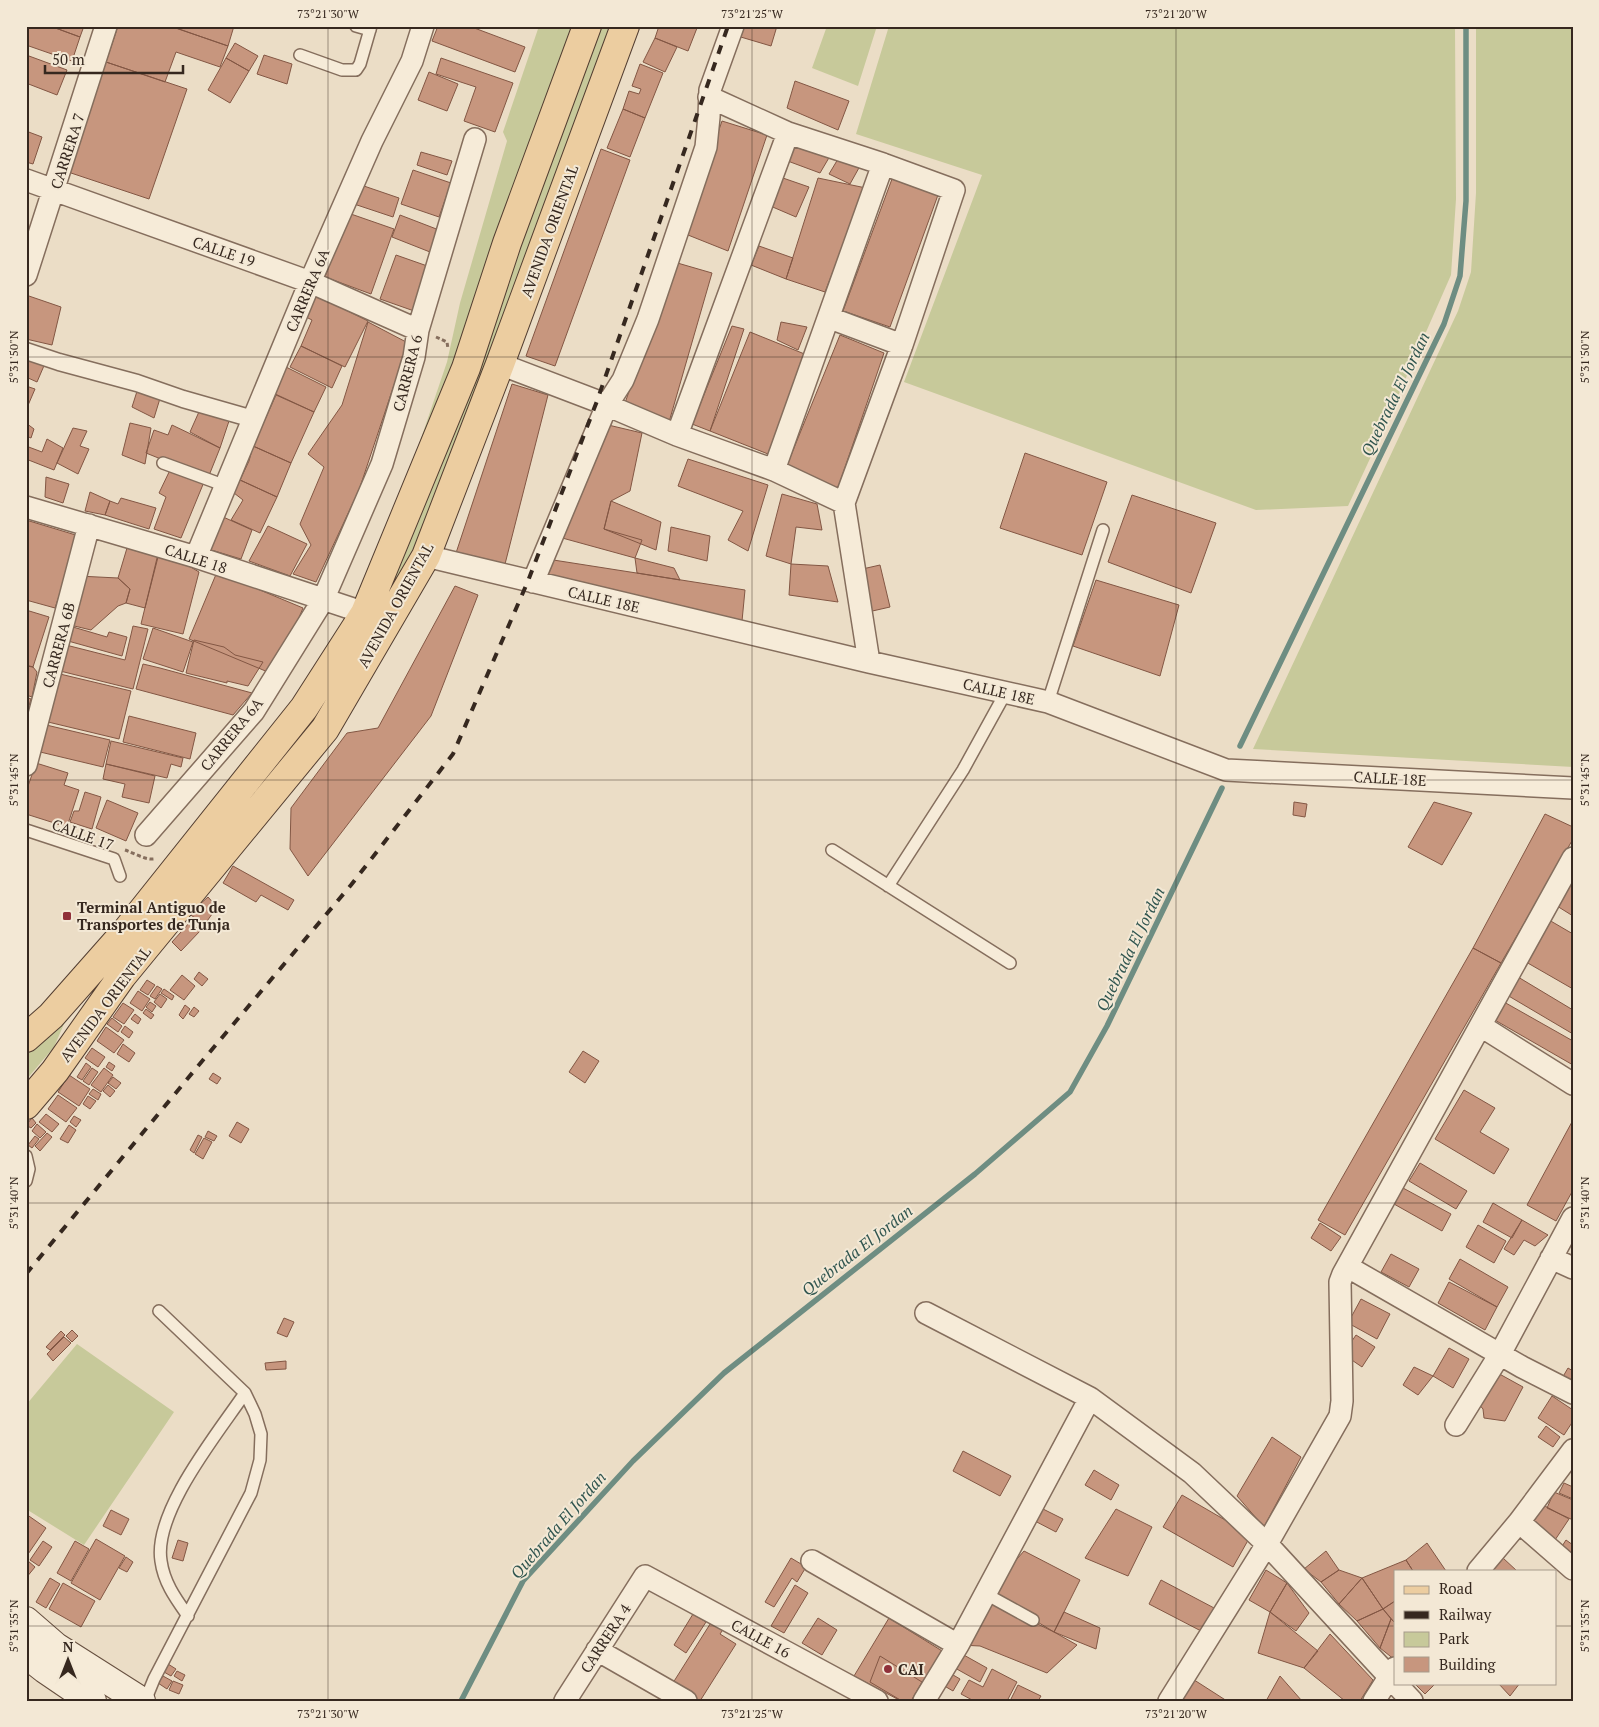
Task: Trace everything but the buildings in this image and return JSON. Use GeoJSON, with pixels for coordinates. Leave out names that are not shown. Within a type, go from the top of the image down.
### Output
{"type":"FeatureCollection","features":[{"type":"Feature","properties":{"kind":"main road","name":"AVENIDA ORIENTAL"},"geometry":{"type":"LineString","coordinates":[[26,1038],[51,1016],[127,930],[304,708],[365,613],[466,368],[507,243],[587,26]]}},
{"type":"Feature","properties":{"kind":"main road","name":"AVENIDA ORIENTAL"},"geometry":{"type":"LineString","coordinates":[[26,1105],[55,1071],[122,976],[325,729],[426,556],[500,364],[624,26]]}},
{"type":"Feature","properties":{"kind":"main road"},"geometry":{"type":"LineString","coordinates":[[103,957],[122,976]]}},
{"type":"Feature","properties":{"kind":"main road"},"geometry":{"type":"LineString","coordinates":[[26,1621],[56,1647],[141,1701]]}},
{"type":"Feature","properties":{"kind":"main road"},"geometry":{"type":"LineString","coordinates":[[26,1654],[92,1701]]}},
{"type":"Feature","properties":{"kind":"street","name":"CARRERA 7"},"geometry":{"type":"LineString","coordinates":[[26,275],[106,26]]}},
{"type":"Feature","properties":{"kind":"street","name":"CARRERA 6A"},"geometry":{"type":"LineString","coordinates":[[196,557],[310,282],[372,141],[412,60],[423,26]]}},
{"type":"Feature","properties":{"kind":"street"},"geometry":{"type":"LineString","coordinates":[[532,582],[607,405],[622,380],[648,319],[706,147],[710,90],[733,26]]}},
{"type":"Feature","properties":{"kind":"street"},"geometry":{"type":"LineString","coordinates":[[709,97],[788,133],[883,164],[954,190],[902,345],[844,503],[869,662]]}},
{"type":"Feature","properties":{"kind":"street"},"geometry":{"type":"LineString","coordinates":[[676,435],[788,133]]}},
{"type":"Feature","properties":{"kind":"street","name":"CARRERA 6"},"geometry":{"type":"LineString","coordinates":[[323,600],[382,464],[414,357],[418,330],[474,139]]}},
{"type":"Feature","properties":{"kind":"street"},"geometry":{"type":"LineString","coordinates":[[774,470],[830,318],[883,164]]}},
{"type":"Feature","properties":{"kind":"street","name":"CALLE 19"},"geometry":{"type":"LineString","coordinates":[[26,180],[310,282],[418,330]]}},
{"type":"Feature","properties":{"kind":"street"},"geometry":{"type":"LineString","coordinates":[[830,318],[902,345]]}},
{"type":"Feature","properties":{"kind":"street"},"geometry":{"type":"LineString","coordinates":[[26,351],[253,419]]}},
{"type":"Feature","properties":{"kind":"street"},"geometry":{"type":"LineString","coordinates":[[500,364],[607,405],[676,435],[774,470],[844,503]]}},
{"type":"Feature","properties":{"kind":"street","name":"CALLE 18"},"geometry":{"type":"LineString","coordinates":[[26,507],[196,557],[365,613]]}},
{"type":"Feature","properties":{"kind":"street","name":"CARRERA 6B"},"geometry":{"type":"LineString","coordinates":[[26,765],[89,525]]}},
{"type":"Feature","properties":{"kind":"street","name":"CALLE 18E"},"geometry":{"type":"LineString","coordinates":[[426,556],[869,662],[1048,702],[1226,770],[1573,788]]}},
{"type":"Feature","properties":{"kind":"street","name":"CARRERA 6A"},"geometry":{"type":"LineString","coordinates":[[146,835],[254,711],[323,600]]}},
{"type":"Feature","properties":{"kind":"street"},"geometry":{"type":"LineString","coordinates":[[1169,1701],[1267,1544],[1340,1416],[1342,1401],[1340,1282],[1573,858]]}},
{"type":"Feature","properties":{"kind":"street"},"geometry":{"type":"LineString","coordinates":[[1480,1026],[1573,1084]]}},
{"type":"Feature","properties":{"kind":"street"},"geometry":{"type":"LineString","coordinates":[[1456,1425],[1500,1354],[1573,1218]]}},
{"type":"Feature","properties":{"kind":"street"},"geometry":{"type":"LineString","coordinates":[[1551,1258],[1573,1268]]}},
{"type":"Feature","properties":{"kind":"street"},"geometry":{"type":"LineString","coordinates":[[1348,1267],[1500,1354],[1573,1392]]}},
{"type":"Feature","properties":{"kind":"street"},"geometry":{"type":"LineString","coordinates":[[926,1313],[1090,1398],[1192,1473],[1267,1544],[1394,1678],[1374,1701]]}},
{"type":"Feature","properties":{"kind":"street"},"geometry":{"type":"LineString","coordinates":[[924,1701],[958,1645],[1090,1398]]}},
{"type":"Feature","properties":{"kind":"street"},"geometry":{"type":"LineString","coordinates":[[1479,1570],[1519,1522],[1573,1450]]}},
{"type":"Feature","properties":{"kind":"street"},"geometry":{"type":"LineString","coordinates":[[1519,1522],[1573,1569]]}},
{"type":"Feature","properties":{"kind":"street"},"geometry":{"type":"LineString","coordinates":[[812,1561],[958,1645]]}},
{"type":"Feature","properties":{"kind":"street","name":"CARRERA 4"},"geometry":{"type":"LineString","coordinates":[[565,1701],[644,1576]]}},
{"type":"Feature","properties":{"kind":"street","name":"CALLE 16"},"geometry":{"type":"LineString","coordinates":[[644,1576],[877,1701]]}},
{"type":"Feature","properties":{"kind":"street"},"geometry":{"type":"LineString","coordinates":[[597,1650],[686,1701]]}},
{"type":"Feature","properties":{"kind":"street"},"geometry":{"type":"LineString","coordinates":[[1399,1684],[1412,1701]]}},
{"type":"Feature","properties":{"kind":"lane"},"geometry":{"type":"LineString","coordinates":[[300,55],[342,70],[352,71],[359,68],[370,28],[356,26]]}},
{"type":"Feature","properties":{"kind":"lane"},"geometry":{"type":"LineString","coordinates":[[163,463],[226,486]]}},
{"type":"Feature","properties":{"kind":"lane"},"geometry":{"type":"LineString","coordinates":[[1048,702],[1103,530]]}},
{"type":"Feature","properties":{"kind":"lane"},"geometry":{"type":"LineString","coordinates":[[888,886],[963,770],[1006,692]]}},
{"type":"Feature","properties":{"kind":"lane","name":"CALLE 17"},"geometry":{"type":"LineString","coordinates":[[26,830],[114,859],[120,876]]}},
{"type":"Feature","properties":{"kind":"lane"},"geometry":{"type":"LineString","coordinates":[[832,850],[1010,963]]}},
{"type":"Feature","properties":{"kind":"lane"},"geometry":{"type":"LineString","coordinates":[[26,1156],[29,1169],[26,1181]]}},
{"type":"Feature","properties":{"kind":"lane"},"geometry":{"type":"LineString","coordinates":[[145,1701],[154,1679],[251,1493],[260,1460],[261,1434],[256,1414],[245,1393],[159,1311]]}},
{"type":"Feature","properties":{"kind":"lane"},"geometry":{"type":"LineString","coordinates":[[188,1616],[172,1594],[166,1578],[161,1563],[161,1543],[169,1512],[185,1480],[245,1393]]}},
{"type":"Feature","properties":{"kind":"lane"},"geometry":{"type":"LineString","coordinates":[[984,1594],[1033,1620]]}},
{"type":"Feature","properties":{"kind":"path"},"geometry":{"type":"LineString","coordinates":[[418,330],[447,342],[451,358],[466,368]]}},
{"type":"Feature","properties":{"kind":"green space"},"geometry":{"type":"Polygon","coordinates":[[[539,26],[581,26],[490,278],[396,512],[447,362],[460,303],[507,141],[503,132],[539,26]]]}},
{"type":"Feature","properties":{"kind":"green space"},"geometry":{"type":"Polygon","coordinates":[[[598,26],[614,26],[450,469],[396,591],[312,731],[126,945],[304,723],[598,26]]]}},
{"type":"Feature","properties":{"kind":"green space"},"geometry":{"type":"Polygon","coordinates":[[[827,26],[877,26],[858,86],[812,68],[827,26]]]}},
{"type":"Feature","properties":{"kind":"green space"},"geometry":{"type":"Polygon","coordinates":[[[889,26],[1455,26],[1456,199],[1451,275],[1348,506],[1256,510],[904,382],[982,175],[856,134],[889,26]]]}},
{"type":"Feature","properties":{"kind":"green space"},"geometry":{"type":"Polygon","coordinates":[[[1476,26],[1573,26],[1573,767],[1253,749],[1458,311],[1471,272],[1476,193],[1476,26]]]}},
{"type":"Feature","properties":{"kind":"green space"},"geometry":{"type":"Polygon","coordinates":[[[101,979],[64,1024],[54,1047],[26,1080],[26,1048],[101,979]]]}},
{"type":"Feature","properties":{"kind":"green space"},"geometry":{"type":"Polygon","coordinates":[[[77,1344],[174,1412],[84,1545],[26,1509],[26,1405],[77,1344]]]}},
{"type":"Feature","properties":{"kind":"waterway","name":"Quebrada El Jordan"},"geometry":{"type":"LineString","coordinates":[[1240,746],[1444,324],[1460,276],[1466,201],[1466,26]]}},
{"type":"Feature","properties":{"kind":"waterway","name":"Quebrada El Jordan"},"geometry":{"type":"LineString","coordinates":[[461,1701],[523,1581],[633,1461],[724,1373],[975,1174],[1070,1092],[1107,1026],[1222,788]]}},
{"type":"Feature","properties":{"kind":"railway"},"geometry":{"type":"LineString","coordinates":[[26,1274],[351,885],[453,754],[528,581],[597,401],[728,26]]}},
{"type":"Feature","properties":{"kind":"place","name":"Terminal Antiguo de Transportes de Tunja"},"geometry":{"type":"Point","coordinates":[67,916]}},
{"type":"Feature","properties":{"kind":"place","name":"CAI"},"geometry":{"type":"Point","coordinates":[888,1669]}}]}
